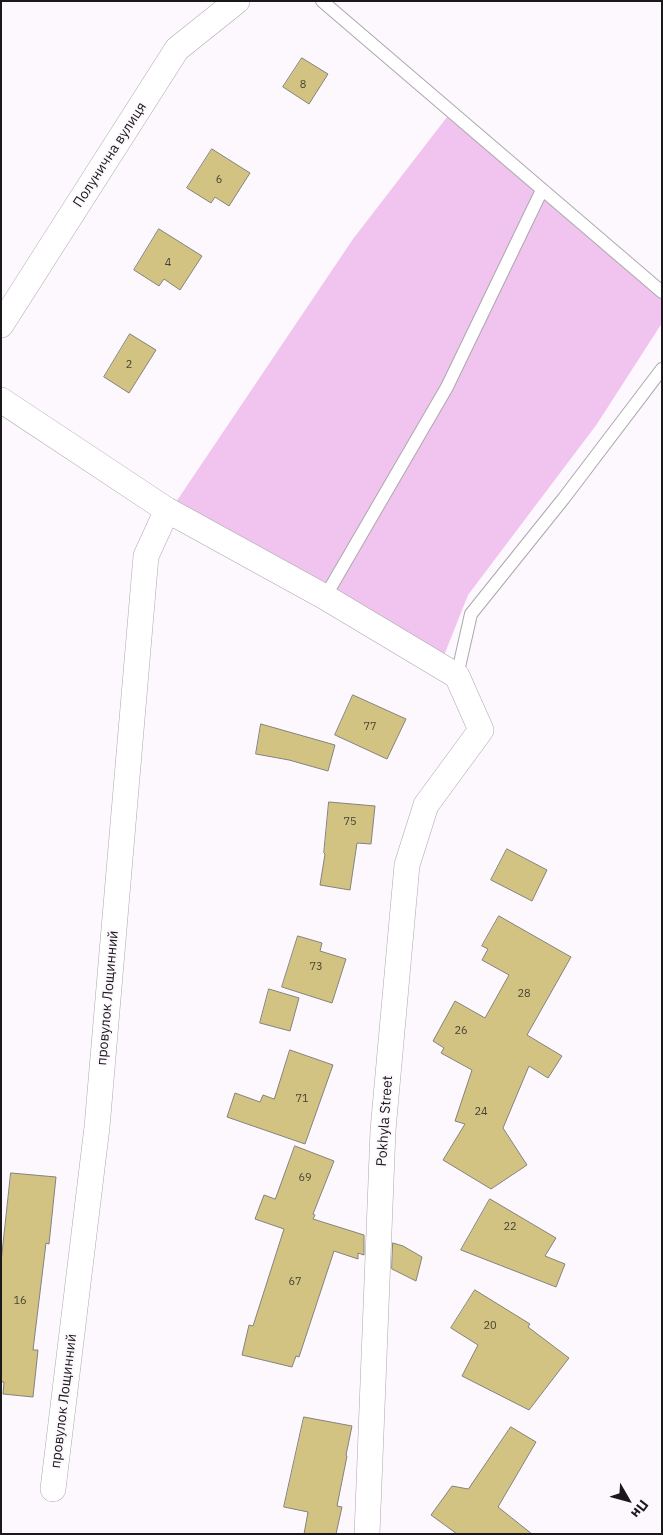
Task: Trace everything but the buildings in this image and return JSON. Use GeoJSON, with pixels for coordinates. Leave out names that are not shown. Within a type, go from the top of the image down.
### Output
{"type":"FeatureCollection","features":[{"type":"Feature","properties":{"kind":"street","name":"Полунична вулиця"},"geometry":{"type":"LineString","coordinates":[[1,325],[177,49],[236,1]]}},
{"type":"Feature","properties":{"kind":"street"},"geometry":{"type":"LineString","coordinates":[[1,400],[167,510],[325,597],[457,676]]}},
{"type":"Feature","properties":{"kind":"street","name":"провулок Лощинний"},"geometry":{"type":"LineString","coordinates":[[53,1489],[97,1127],[146,556],[167,510]]}},
{"type":"Feature","properties":{"kind":"street","name":"Pokhyla Street"},"geometry":{"type":"LineString","coordinates":[[367,1534],[383,1130],[407,865],[426,805],[481,730],[457,676]]}},
{"type":"Feature","properties":{"kind":"lane"},"geometry":{"type":"LineString","coordinates":[[322,1],[662,292]]}},
{"type":"Feature","properties":{"kind":"lane"},"geometry":{"type":"LineString","coordinates":[[325,597],[447,387],[542,190]]}},
{"type":"Feature","properties":{"kind":"lane"},"geometry":{"type":"LineString","coordinates":[[457,676],[471,614],[605,446],[662,369]]}},
{"type":"Feature","properties":{"kind":"shaded area"},"geometry":{"type":"Polygon","coordinates":[[[447,117],[662,296],[662,323],[597,424],[468,595],[443,658],[174,505],[353,239],[447,117]]]}}]}
